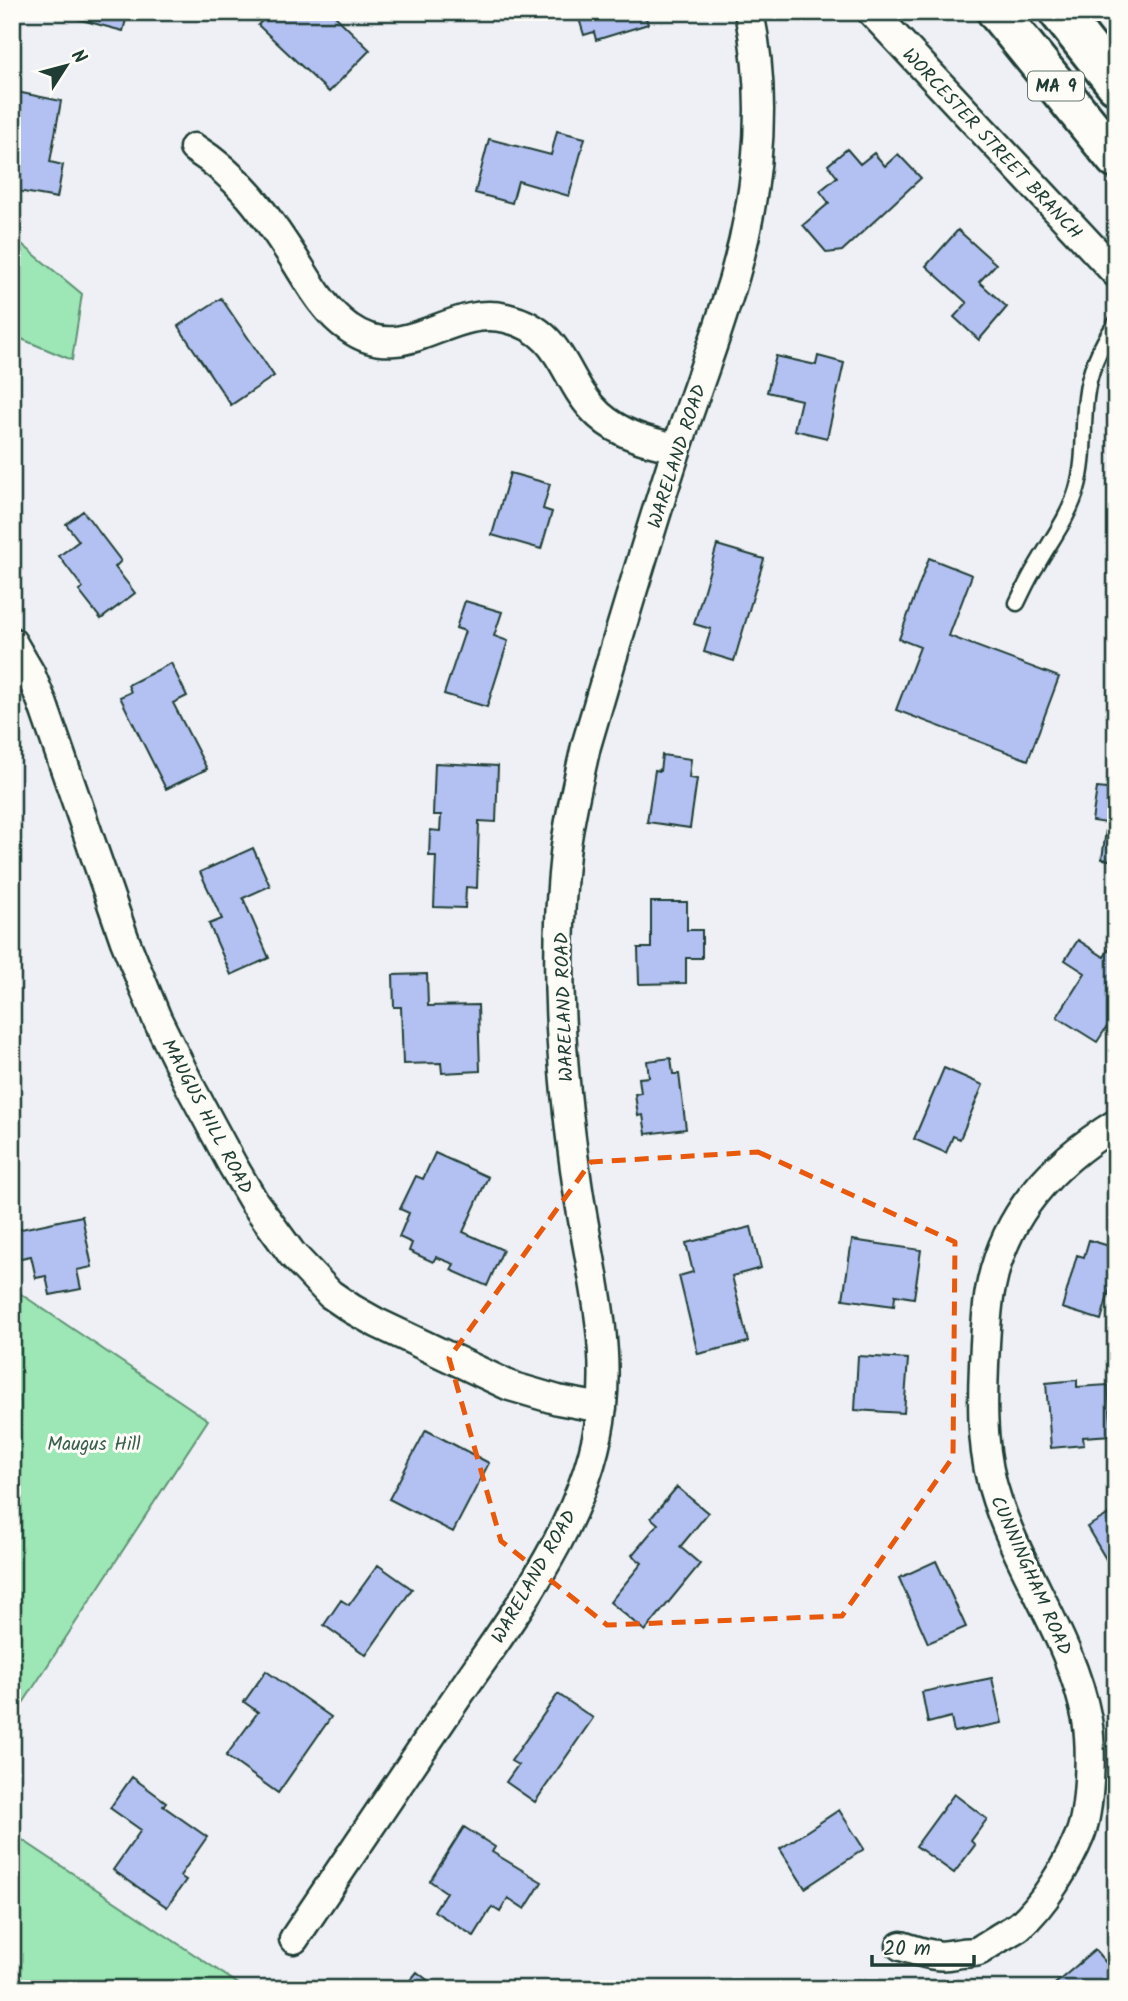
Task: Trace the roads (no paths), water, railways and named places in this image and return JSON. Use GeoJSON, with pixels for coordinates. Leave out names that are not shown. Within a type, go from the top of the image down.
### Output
{"type":"FeatureCollection","features":[{"type":"Feature","properties":{"kind":"highway","name":"MA 9"},"geometry":{"type":"LineString","coordinates":[[997,12],[1116,159]]}},
{"type":"Feature","properties":{"kind":"highway","name":"MA 9"},"geometry":{"type":"LineString","coordinates":[[1059,12],[1116,84]]}},
{"type":"Feature","properties":{"kind":"street","name":"WARELAND ROAD"},"geometry":{"type":"LineString","coordinates":[[294,1939],[531,1587],[582,1489],[598,1435],[604,1381],[601,1329],[576,1180],[564,1064],[559,959],[562,886],[571,817],[586,746],[677,448],[734,278],[755,175],[760,115],[757,58],[749,12]]}},
{"type":"Feature","properties":{"kind":"street","name":"WORCESTER STREET BRANCH"},"geometry":{"type":"LineString","coordinates":[[872,12],[1116,273]]}},
{"type":"Feature","properties":{"kind":"street"},"geometry":{"type":"LineString","coordinates":[[194,148],[219,165],[244,188],[278,232],[319,297],[346,327],[362,337],[377,342],[395,342],[414,338],[454,322],[490,315],[522,323],[540,333],[555,347],[586,399],[606,420],[631,436],[677,448]]}},
{"type":"Feature","properties":{"kind":"street","name":"MAUGUS HILL ROAD"},"geometry":{"type":"LineString","coordinates":[[12,642],[38,692],[125,941],[156,1019],[233,1166],[254,1202],[292,1254],[330,1294],[386,1328],[510,1386],[558,1400],[602,1408]]}},
{"type":"Feature","properties":{"kind":"street","name":"CUNNINGHAM ROAD"},"geometry":{"type":"LineString","coordinates":[[901,1946],[939,1956],[977,1951],[1019,1926],[1049,1892],[1081,1833],[1090,1782],[1087,1724],[1083,1704],[1068,1656],[996,1499],[985,1441],[983,1377],[990,1291],[996,1264],[1013,1223],[1025,1204],[1058,1168],[1082,1147],[1116,1124]]}},
{"type":"Feature","properties":{"kind":"lane"},"geometry":{"type":"LineString","coordinates":[[1017,603],[1035,567],[1061,527],[1074,497],[1082,467],[1086,398],[1092,369],[1098,352],[1116,323]]}},
{"type":"Feature","properties":{"kind":"park label","name":"Maugus Hill"},"geometry":{"type":"Point","coordinates":[94,1443]}}]}
